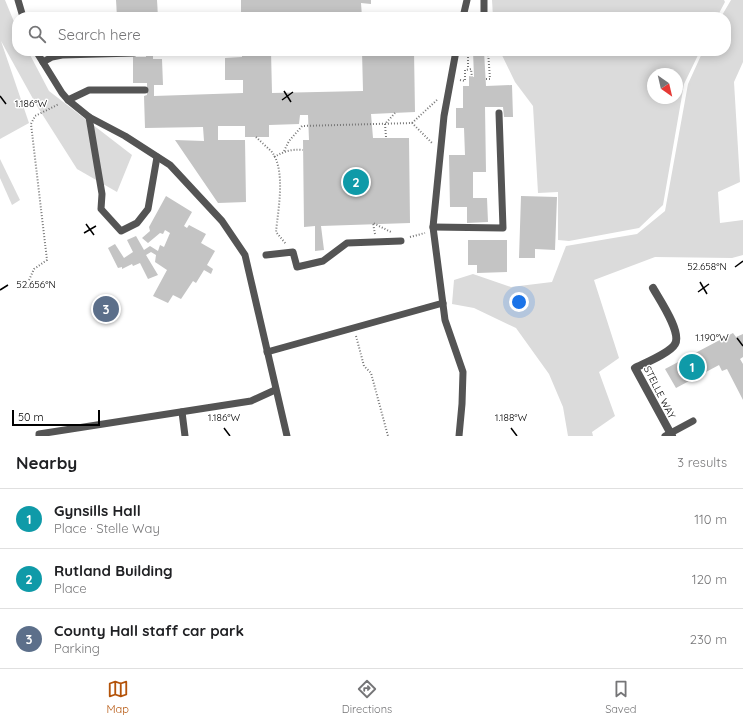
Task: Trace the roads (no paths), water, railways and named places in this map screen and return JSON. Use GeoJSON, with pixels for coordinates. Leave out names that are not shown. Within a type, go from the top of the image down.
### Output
{"type":"FeatureCollection","features":[{"type":"Feature","properties":{"kind":"street","name":"STELLE WAY"},"geometry":{"type":"LineString","coordinates":[[653,288],[674,326],[676,340],[675,345],[670,350],[635,368],[669,435]]}},
{"type":"Feature","properties":{"kind":"lane"},"geometry":{"type":"LineString","coordinates":[[18,0],[22,12]]}},
{"type":"Feature","properties":{"kind":"lane"},"geometry":{"type":"LineString","coordinates":[[464,12],[467,0]]}},
{"type":"Feature","properties":{"kind":"lane"},"geometry":{"type":"LineString","coordinates":[[484,0],[484,12]]}},
{"type":"Feature","properties":{"kind":"lane"},"geometry":{"type":"LineString","coordinates":[[39,56],[68,100],[89,117],[170,165],[222,221],[245,255],[275,390],[287,436]]}},
{"type":"Feature","properties":{"kind":"lane"},"geometry":{"type":"LineString","coordinates":[[43,62],[59,56]]}},
{"type":"Feature","properties":{"kind":"lane"},"geometry":{"type":"LineString","coordinates":[[455,56],[444,116],[433,227],[445,320],[463,372],[459,436]]}},
{"type":"Feature","properties":{"kind":"lane"},"geometry":{"type":"LineString","coordinates":[[68,100],[89,90],[145,90]]}},
{"type":"Feature","properties":{"kind":"lane"},"geometry":{"type":"LineString","coordinates":[[433,227],[503,228],[499,113]]}},
{"type":"Feature","properties":{"kind":"lane"},"geometry":{"type":"LineString","coordinates":[[89,117],[102,194],[101,209],[121,231],[137,223],[148,209],[157,157]]}},
{"type":"Feature","properties":{"kind":"lane"},"geometry":{"type":"LineString","coordinates":[[266,255],[293,252],[297,267],[323,261],[347,243],[404,240]]}},
{"type":"Feature","properties":{"kind":"lane"},"geometry":{"type":"LineString","coordinates":[[267,352],[443,303]]}},
{"type":"Feature","properties":{"kind":"lane"},"geometry":{"type":"LineString","coordinates":[[39,436],[38,434],[251,401],[275,390]]}},
{"type":"Feature","properties":{"kind":"lane"},"geometry":{"type":"LineString","coordinates":[[182,412],[185,436]]}},
{"type":"Feature","properties":{"kind":"lane"},"geometry":{"type":"LineString","coordinates":[[669,435],[693,421]]}},
{"type":"Feature","properties":{"kind":"place","name":"Rutland Building"},"geometry":{"type":"Point","coordinates":[356,182]}},
{"type":"Feature","properties":{"kind":"place","name":"County Hall staff car park"},"geometry":{"type":"Point","coordinates":[106,309]}},
{"type":"Feature","properties":{"kind":"place","name":"Gynsills Hall"},"geometry":{"type":"Point","coordinates":[692,367]}}]}
